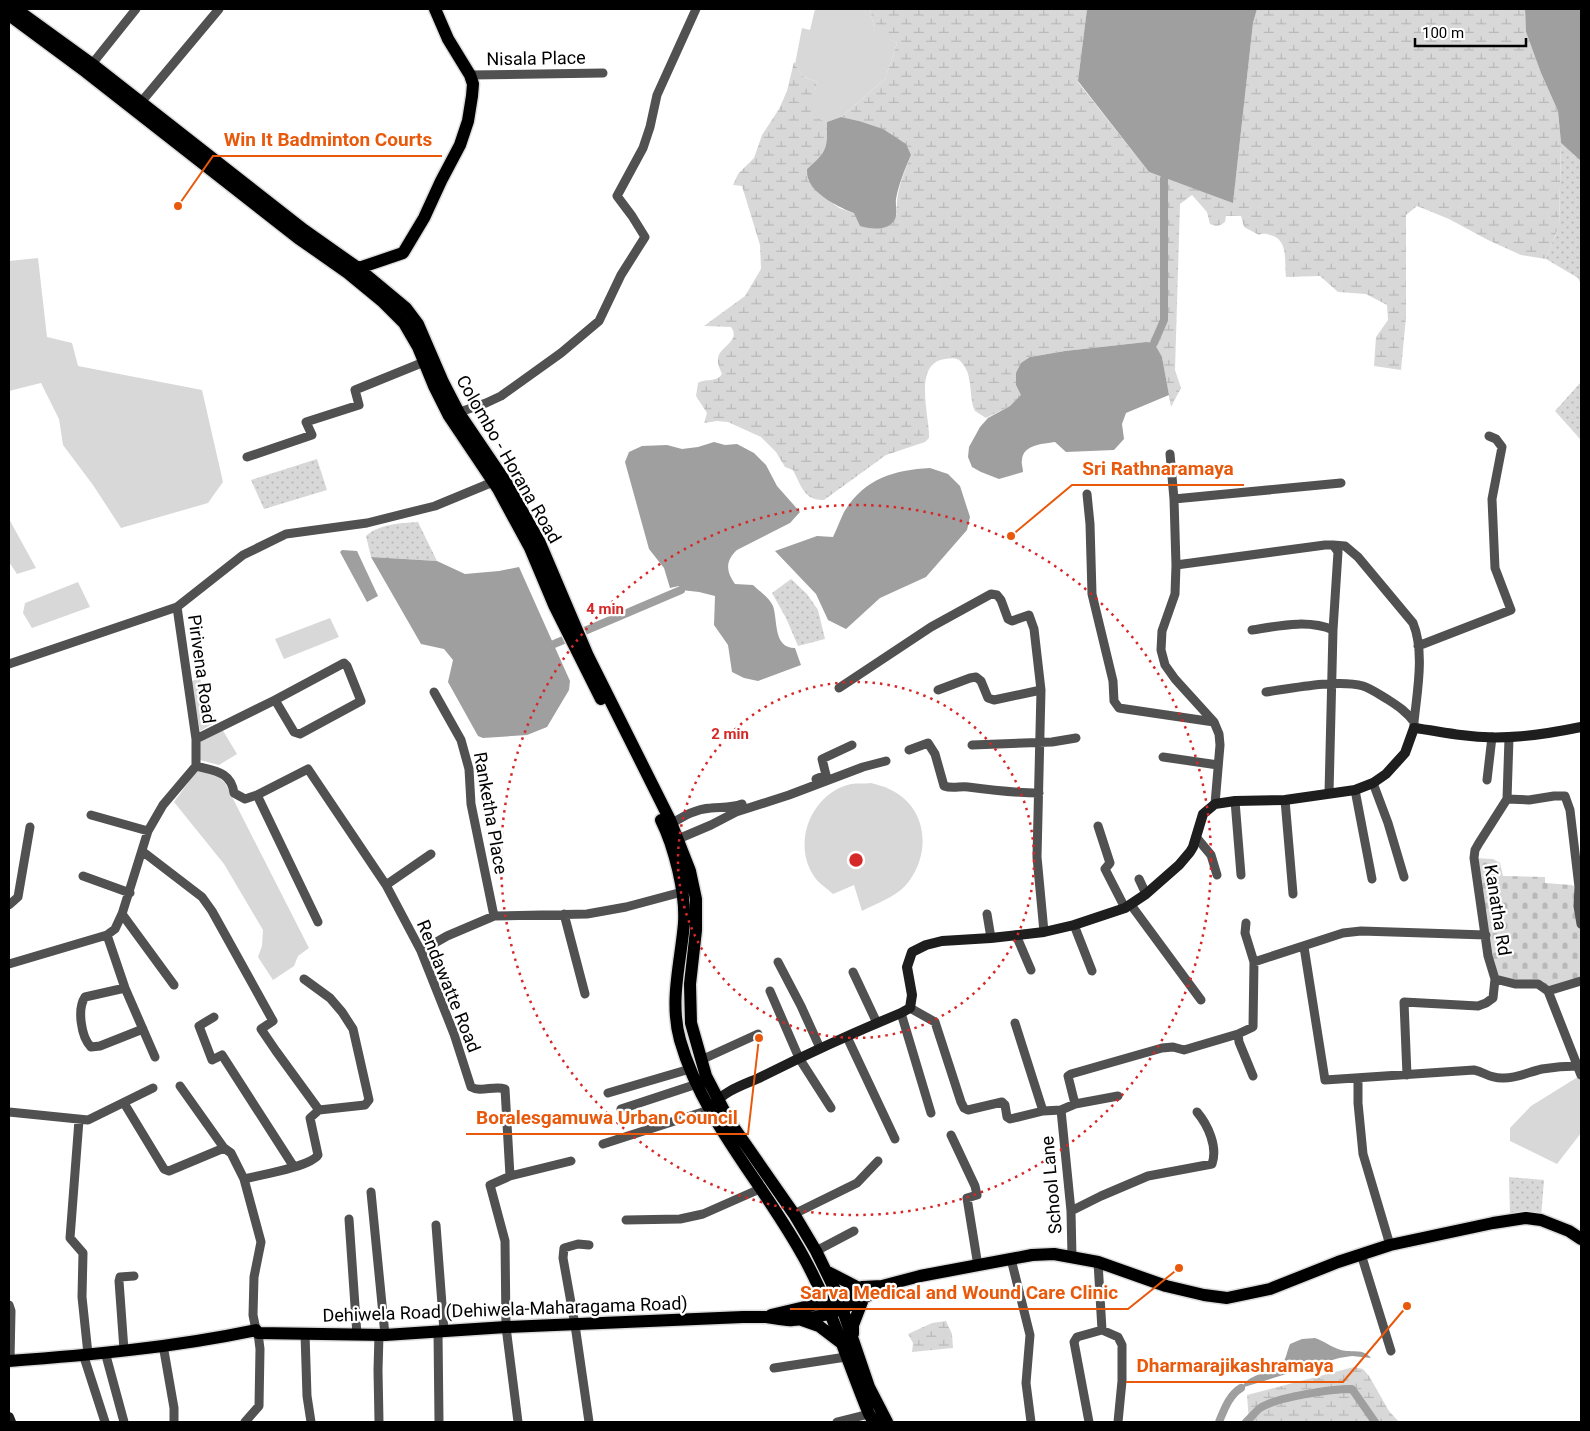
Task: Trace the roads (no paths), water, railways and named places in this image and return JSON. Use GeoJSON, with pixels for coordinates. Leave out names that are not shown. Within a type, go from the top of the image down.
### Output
{"type":"FeatureCollection","features":[{"type":"Feature","properties":{"kind":"main road","name":"Colombo - Horana Road"},"geometry":{"type":"LineString","coordinates":[[16,9],[92,64],[137,107]]}},
{"type":"Feature","properties":{"kind":"main road"},"geometry":{"type":"LineString","coordinates":[[353,270],[403,253],[424,218],[460,145],[468,121],[473,84],[434,9]]}},
{"type":"Feature","properties":{"kind":"main road","name":"Colombo - Horana Road"},"geometry":{"type":"LineString","coordinates":[[9,15],[137,107],[267,208],[328,247],[404,323],[454,414],[540,543],[570,626],[678,839],[690,871],[696,898],[696,930],[690,984],[691,1023],[706,1076],[730,1122],[794,1214],[816,1251],[826,1271],[834,1305]]}},
{"type":"Feature","properties":{"kind":"main road","name":"Colombo - Horana Road"},"geometry":{"type":"LineString","coordinates":[[353,270],[389,293],[413,316],[454,414]]}},
{"type":"Feature","properties":{"kind":"main road","name":"Colombo - Horana Road"},"geometry":{"type":"LineString","coordinates":[[579,645],[623,747],[664,826],[676,861],[682,892],[684,922],[676,977],[676,1006],[679,1038],[690,1069],[709,1110],[762,1188],[803,1256],[816,1282],[834,1305]]}},
{"type":"Feature","properties":{"kind":"main road","name":"Dehiwela Road (Dehiwela-Maharagama Road)"},"geometry":{"type":"LineString","coordinates":[[10,1361],[124,1350],[257,1332],[382,1335],[506,1327],[766,1317],[792,1321],[799,1314],[834,1305],[861,1293],[920,1276],[1011,1259],[1047,1255],[1098,1262],[1166,1286],[1227,1298],[1270,1289],[1361,1254],[1390,1245],[1493,1222],[1526,1218],[1541,1220],[1569,1231],[1581,1239]]}},
{"type":"Feature","properties":{"kind":"main road"},"geometry":{"type":"LineString","coordinates":[[826,1271],[861,1293],[853,1324],[853,1338]]}},
{"type":"Feature","properties":{"kind":"main road"},"geometry":{"type":"LineString","coordinates":[[816,1282],[810,1297],[803,1305],[799,1314],[840,1342]]}},
{"type":"Feature","properties":{"kind":"main road"},"geometry":{"type":"LineString","coordinates":[[834,1305],[853,1338],[869,1387],[887,1422]]}},
{"type":"Feature","properties":{"kind":"main road"},"geometry":{"type":"LineString","coordinates":[[834,1305],[840,1342],[872,1418]]}},
{"type":"Feature","properties":{"kind":"street"},"geometry":{"type":"LineString","coordinates":[[92,64],[136,9]]}},
{"type":"Feature","properties":{"kind":"street"},"geometry":{"type":"LineString","coordinates":[[137,107],[219,9]]}},
{"type":"Feature","properties":{"kind":"street"},"geometry":{"type":"LineString","coordinates":[[454,414],[501,396],[561,353],[601,318],[621,275],[645,237],[617,196],[643,148],[657,95],[696,9]]}},
{"type":"Feature","properties":{"kind":"street","name":"Nisala Place"},"geometry":{"type":"LineString","coordinates":[[470,75],[603,73]]}},
{"type":"Feature","properties":{"kind":"street"},"geometry":{"type":"LineString","coordinates":[[247,457],[312,435],[306,422],[360,405],[355,390],[424,362]]}},
{"type":"Feature","properties":{"kind":"street"},"geometry":{"type":"LineString","coordinates":[[1418,646],[1511,610],[1495,568],[1492,500],[1502,447],[1496,439],[1489,436]]}},
{"type":"Feature","properties":{"kind":"street"},"geometry":{"type":"LineString","coordinates":[[1170,454],[1174,499],[1175,594],[1162,631],[1161,650],[1165,665],[1175,679],[1214,722],[1219,734],[1215,804]]}},
{"type":"Feature","properties":{"kind":"street","name":"Pirivena Road"},"geometry":{"type":"LineString","coordinates":[[196,766],[196,739],[176,607],[243,555],[286,534],[367,523],[416,511],[435,506],[497,479]]}},
{"type":"Feature","properties":{"kind":"street"},"geometry":{"type":"LineString","coordinates":[[1174,499],[1341,483]]}},
{"type":"Feature","properties":{"kind":"street"},"geometry":{"type":"LineString","coordinates":[[1087,494],[1092,594],[1113,681],[1114,701],[1119,708],[1214,722]]}},
{"type":"Feature","properties":{"kind":"street"},"geometry":{"type":"LineString","coordinates":[[931,1113],[906,1011],[912,995],[907,967],[912,952],[926,945],[942,941],[1044,932],[1074,926],[1128,907],[1179,865],[1194,847],[1203,814],[1215,804],[1235,801],[1285,800],[1355,790],[1373,783],[1386,774],[1405,753],[1414,725],[1419,680],[1417,634],[1413,623],[1363,564],[1345,546],[1325,544],[1176,565]]}},
{"type":"Feature","properties":{"kind":"street"},"geometry":{"type":"LineString","coordinates":[[1329,793],[1333,630],[1338,552],[1333,545]]}},
{"type":"Feature","properties":{"kind":"street"},"geometry":{"type":"LineString","coordinates":[[839,688],[931,628],[991,594],[997,595],[1001,600],[1008,619],[1012,621],[1029,615],[1034,629],[1041,690],[1037,858],[1044,932]]}},
{"type":"Feature","properties":{"kind":"street"},"geometry":{"type":"LineString","coordinates":[[9,664],[176,607]]}},
{"type":"Feature","properties":{"kind":"street"},"geometry":{"type":"LineString","coordinates":[[1252,630],[1292,624],[1323,625],[1333,630]]}},
{"type":"Feature","properties":{"kind":"street"},"geometry":{"type":"LineString","coordinates":[[196,739],[344,663],[348,666],[361,701],[300,734],[294,732],[275,700]]}},
{"type":"Feature","properties":{"kind":"street"},"geometry":{"type":"LineString","coordinates":[[938,690],[976,677],[981,681],[988,698],[994,700],[1041,690]]}},
{"type":"Feature","properties":{"kind":"street"},"geometry":{"type":"LineString","coordinates":[[1266,692],[1333,684],[1365,687],[1408,714],[1414,725],[1461,735],[1509,738],[1581,727]]}},
{"type":"Feature","properties":{"kind":"street","name":"Ranketha Place"},"geometry":{"type":"LineString","coordinates":[[434,692],[461,740],[469,769],[471,804],[494,916]]}},
{"type":"Feature","properties":{"kind":"street"},"geometry":{"type":"LineString","coordinates":[[1487,780],[1492,737]]}},
{"type":"Feature","properties":{"kind":"street"},"geometry":{"type":"LineString","coordinates":[[972,745],[1039,742],[1076,738]]}},
{"type":"Feature","properties":{"kind":"street"},"geometry":{"type":"LineString","coordinates":[[1509,738],[1507,799],[1529,800],[1565,796],[1570,810],[1580,888],[1578,906],[1581,924]]}},
{"type":"Feature","properties":{"kind":"street"},"geometry":{"type":"LineString","coordinates":[[909,750],[928,743],[935,754],[944,786],[948,788],[966,787],[996,791],[1039,793]]}},
{"type":"Feature","properties":{"kind":"street"},"geometry":{"type":"LineString","coordinates":[[671,824],[690,812],[734,807],[826,775],[822,759],[852,745]]}},
{"type":"Feature","properties":{"kind":"street"},"geometry":{"type":"LineString","coordinates":[[1164,757],[1218,765]]}},
{"type":"Feature","properties":{"kind":"street"},"geometry":{"type":"LineString","coordinates":[[678,839],[736,812],[789,795],[863,767],[886,761]]}},
{"type":"Feature","properties":{"kind":"street"},"geometry":{"type":"LineString","coordinates":[[9,964],[107,935],[115,929],[130,893],[148,831],[163,805],[196,766],[224,774],[233,782],[234,793],[245,799],[257,795],[318,922]]}},
{"type":"Feature","properties":{"kind":"street","name":"Rendawatte Road"},"geometry":{"type":"LineString","coordinates":[[257,795],[308,769],[386,885],[421,951],[454,1034],[471,1087],[475,1089],[499,1087],[506,1089],[510,1176]]}},
{"type":"Feature","properties":{"kind":"street"},"geometry":{"type":"LineString","coordinates":[[1373,783],[1388,823],[1404,878]]}},
{"type":"Feature","properties":{"kind":"street"},"geometry":{"type":"LineString","coordinates":[[1355,790],[1372,879]]}},
{"type":"Feature","properties":{"kind":"street","name":"Kanatha Rd"},"geometry":{"type":"LineString","coordinates":[[1507,799],[1475,850],[1474,858],[1488,956],[1495,979],[1515,984],[1538,984],[1548,991]]}},
{"type":"Feature","properties":{"kind":"street"},"geometry":{"type":"LineString","coordinates":[[1285,800],[1293,894]]}},
{"type":"Feature","properties":{"kind":"street"},"geometry":{"type":"LineString","coordinates":[[1235,801],[1241,875]]}},
{"type":"Feature","properties":{"kind":"street"},"geometry":{"type":"LineString","coordinates":[[91,815],[148,831]]}},
{"type":"Feature","properties":{"kind":"street"},"geometry":{"type":"LineString","coordinates":[[1098,826],[1110,863],[1105,868],[1128,907],[1201,1000]]}},
{"type":"Feature","properties":{"kind":"street"},"geometry":{"type":"LineString","coordinates":[[9,905],[18,897],[30,827]]}},
{"type":"Feature","properties":{"kind":"street"},"geometry":{"type":"LineString","coordinates":[[1196,837],[1211,856],[1217,875]]}},
{"type":"Feature","properties":{"kind":"street"},"geometry":{"type":"LineString","coordinates":[[142,851],[202,897],[212,911],[273,1021],[261,1029],[319,1110]]}},
{"type":"Feature","properties":{"kind":"street"},"geometry":{"type":"LineString","coordinates":[[386,885],[431,854]]}},
{"type":"Feature","properties":{"kind":"street"},"geometry":{"type":"LineString","coordinates":[[83,876],[130,893]]}},
{"type":"Feature","properties":{"kind":"street"},"geometry":{"type":"LineString","coordinates":[[1139,878],[1146,894]]}},
{"type":"Feature","properties":{"kind":"street"},"geometry":{"type":"LineString","coordinates":[[421,951],[447,936],[494,916],[587,914],[682,892]]}},
{"type":"Feature","properties":{"kind":"street"},"geometry":{"type":"LineString","coordinates":[[122,914],[174,985]]}},
{"type":"Feature","properties":{"kind":"street"},"geometry":{"type":"LineString","coordinates":[[564,914],[585,994]]}},
{"type":"Feature","properties":{"kind":"street"},"geometry":{"type":"LineString","coordinates":[[986,914],[991,938]]}},
{"type":"Feature","properties":{"kind":"street"},"geometry":{"type":"LineString","coordinates":[[1075,1104],[1068,1076],[1072,1074],[1162,1048],[1173,1047],[1184,1050],[1238,1034],[1253,1027],[1254,962],[1245,933],[1246,923]]}},
{"type":"Feature","properties":{"kind":"street"},"geometry":{"type":"LineString","coordinates":[[1074,926],[1092,971]]}},
{"type":"Feature","properties":{"kind":"street"},"geometry":{"type":"LineString","coordinates":[[1254,962],[1343,933],[1361,931],[1486,935]]}},
{"type":"Feature","properties":{"kind":"street"},"geometry":{"type":"LineString","coordinates":[[107,935],[125,988],[155,1057]]}},
{"type":"Feature","properties":{"kind":"street"},"geometry":{"type":"LineString","coordinates":[[1016,935],[1031,970]]}},
{"type":"Feature","properties":{"kind":"street"},"geometry":{"type":"LineString","coordinates":[[1304,947],[1325,1080],[1474,1070],[1479,1071],[1485,1076],[1504,1078],[1557,1066],[1578,1066]]}},
{"type":"Feature","properties":{"kind":"street"},"geometry":{"type":"LineString","coordinates":[[778,962],[820,1048]]}},
{"type":"Feature","properties":{"kind":"street"},"geometry":{"type":"LineString","coordinates":[[853,972],[877,1023]]}},
{"type":"Feature","properties":{"kind":"street"},"geometry":{"type":"LineString","coordinates":[[244,1179],[315,1160],[318,1155],[310,1118],[319,1110],[365,1105],[369,1100],[353,1029],[330,998],[304,979]]}},
{"type":"Feature","properties":{"kind":"street"},"geometry":{"type":"LineString","coordinates":[[1407,1075],[1404,1002],[1478,1006],[1493,998],[1495,979]]}},
{"type":"Feature","properties":{"kind":"street"},"geometry":{"type":"LineString","coordinates":[[1581,981],[1548,991],[1581,1076]]}},
{"type":"Feature","properties":{"kind":"street"},"geometry":{"type":"LineString","coordinates":[[125,988],[85,997],[80,1012],[86,1042],[91,1047],[100,1046],[143,1029]]}},
{"type":"Feature","properties":{"kind":"street"},"geometry":{"type":"LineString","coordinates":[[770,991],[799,1058],[830,1108]]}},
{"type":"Feature","properties":{"kind":"street"},"geometry":{"type":"LineString","coordinates":[[603,1144],[709,1110],[718,1099],[799,1058],[906,1011]]}},
{"type":"Feature","properties":{"kind":"street","name":"School Lane"},"geometry":{"type":"LineString","coordinates":[[906,1011],[936,1022],[964,1108],[968,1110],[1002,1102],[1005,1105],[1007,1118],[1010,1119],[1043,1111],[1061,1110],[1075,1104],[1118,1096]]}},
{"type":"Feature","properties":{"kind":"street"},"geometry":{"type":"LineString","coordinates":[[214,1017],[199,1026],[212,1060],[222,1055],[294,1167]]}},
{"type":"Feature","properties":{"kind":"street"},"geometry":{"type":"LineString","coordinates":[[1015,1023],[1043,1111]]}},
{"type":"Feature","properties":{"kind":"street"},"geometry":{"type":"LineString","coordinates":[[701,1060],[758,1034]]}},
{"type":"Feature","properties":{"kind":"street"},"geometry":{"type":"LineString","coordinates":[[1238,1034],[1239,1042],[1253,1076]]}},
{"type":"Feature","properties":{"kind":"street"},"geometry":{"type":"LineString","coordinates":[[847,1037],[895,1139]]}},
{"type":"Feature","properties":{"kind":"street"},"geometry":{"type":"LineString","coordinates":[[608,1093],[690,1069]]}},
{"type":"Feature","properties":{"kind":"street"},"geometry":{"type":"LineString","coordinates":[[1358,1078],[1358,1103],[1363,1154],[1390,1245]]}},
{"type":"Feature","properties":{"kind":"street"},"geometry":{"type":"LineString","coordinates":[[621,1109],[697,1084]]}},
{"type":"Feature","properties":{"kind":"street"},"geometry":{"type":"LineString","coordinates":[[180,1086],[224,1148],[231,1153],[244,1179],[261,1242],[254,1277],[253,1315],[260,1349],[259,1406],[245,1422]]}},
{"type":"Feature","properties":{"kind":"street"},"geometry":{"type":"LineString","coordinates":[[9,1112],[88,1120],[154,1088]]}},
{"type":"Feature","properties":{"kind":"street"},"geometry":{"type":"LineString","coordinates":[[124,1103],[164,1169],[169,1170],[224,1148]]}},
{"type":"Feature","properties":{"kind":"street","name":"School Lane"},"geometry":{"type":"LineString","coordinates":[[1061,1110],[1071,1211],[1072,1257]]}},
{"type":"Feature","properties":{"kind":"street"},"geometry":{"type":"LineString","coordinates":[[1071,1211],[1148,1176],[1212,1164],[1215,1156],[1209,1133],[1204,1120],[1197,1112]]}},
{"type":"Feature","properties":{"kind":"street"},"geometry":{"type":"LineString","coordinates":[[79,1120],[70,1238],[83,1253],[82,1297],[86,1354],[106,1422]]}},
{"type":"Feature","properties":{"kind":"street"},"geometry":{"type":"LineString","coordinates":[[950,1136],[975,1186],[977,1195],[968,1198],[978,1266]]}},
{"type":"Feature","properties":{"kind":"street"},"geometry":{"type":"LineString","coordinates":[[518,1422],[506,1327],[505,1241],[490,1185],[510,1176],[571,1161]]}},
{"type":"Feature","properties":{"kind":"street"},"geometry":{"type":"LineString","coordinates":[[794,1214],[857,1183],[878,1161]]}},
{"type":"Feature","properties":{"kind":"street"},"geometry":{"type":"LineString","coordinates":[[626,1220],[680,1219],[703,1214],[762,1188]]}},
{"type":"Feature","properties":{"kind":"street"},"geometry":{"type":"LineString","coordinates":[[371,1192],[382,1335],[378,1370],[379,1422]]}},
{"type":"Feature","properties":{"kind":"street"},"geometry":{"type":"LineString","coordinates":[[349,1219],[357,1335]]}},
{"type":"Feature","properties":{"kind":"street"},"geometry":{"type":"LineString","coordinates":[[436,1225],[441,1332],[439,1422]]}},
{"type":"Feature","properties":{"kind":"street"},"geometry":{"type":"LineString","coordinates":[[816,1251],[854,1231]]}},
{"type":"Feature","properties":{"kind":"street"},"geometry":{"type":"LineString","coordinates":[[589,1246],[578,1244],[564,1249],[563,1258],[589,1422]]}},
{"type":"Feature","properties":{"kind":"street"},"geometry":{"type":"LineString","coordinates":[[1361,1254],[1391,1351]]}},
{"type":"Feature","properties":{"kind":"street"},"geometry":{"type":"LineString","coordinates":[[1011,1259],[1030,1335],[1026,1383],[1031,1422]]}},
{"type":"Feature","properties":{"kind":"street"},"geometry":{"type":"LineString","coordinates":[[1098,1262],[1102,1330]]}},
{"type":"Feature","properties":{"kind":"street"},"geometry":{"type":"LineString","coordinates":[[124,1350],[119,1282],[120,1277],[134,1276]]}},
{"type":"Feature","properties":{"kind":"street"},"geometry":{"type":"LineString","coordinates":[[9,1305],[11,1312],[10,1361]]}},
{"type":"Feature","properties":{"kind":"street"},"geometry":{"type":"LineString","coordinates":[[1089,1422],[1074,1342],[1077,1336],[1102,1330],[1118,1337],[1122,1345],[1122,1381],[1118,1422]]}},
{"type":"Feature","properties":{"kind":"street"},"geometry":{"type":"LineString","coordinates":[[305,1334],[307,1396],[311,1422]]}},
{"type":"Feature","properties":{"kind":"street"},"geometry":{"type":"LineString","coordinates":[[163,1345],[174,1408],[174,1422]]}},
{"type":"Feature","properties":{"kind":"street"},"geometry":{"type":"LineString","coordinates":[[105,1352],[124,1422]]}},
{"type":"Feature","properties":{"kind":"street"},"geometry":{"type":"LineString","coordinates":[[774,1368],[846,1357]]}},
{"type":"Feature","properties":{"kind":"street"},"geometry":{"type":"LineString","coordinates":[[9,1417],[11,1422]]}},
{"type":"Feature","properties":{"kind":"street"},"geometry":{"type":"LineString","coordinates":[[837,1422],[872,1418]]}},
{"type":"Feature","properties":{"kind":"waterway"},"geometry":{"type":"LineString","coordinates":[[1154,343],[1164,320],[1164,179]]}},
{"type":"Feature","properties":{"kind":"waterway"},"geometry":{"type":"LineString","coordinates":[[554,644],[681,590]]}},
{"type":"Feature","properties":{"kind":"waterway"},"geometry":{"type":"LineString","coordinates":[[1219,1422],[1230,1399],[1241,1388]]}},
{"type":"Feature","properties":{"kind":"waterway"},"geometry":{"type":"LineString","coordinates":[[1246,1422],[1260,1408],[1279,1400],[1331,1390],[1352,1389],[1375,1422]]}},
{"type":"Feature","properties":{"kind":"place","name":"Win It Badminton Courts"},"geometry":{"type":"Point","coordinates":[178,206]}},
{"type":"Feature","properties":{"kind":"place","name":"Sri Rathnaramaya"},"geometry":{"type":"Point","coordinates":[1011,536]}},
{"type":"Feature","properties":{"kind":"place","name":"Boralesgamuwa Urban Council"},"geometry":{"type":"Point","coordinates":[759,1038]}},
{"type":"Feature","properties":{"kind":"place","name":"Sarva Medical and Wound Care Clinic"},"geometry":{"type":"Point","coordinates":[1179,1268]}},
{"type":"Feature","properties":{"kind":"place","name":"Dharmarajikashramaya"},"geometry":{"type":"Point","coordinates":[1407,1306]}}]}
